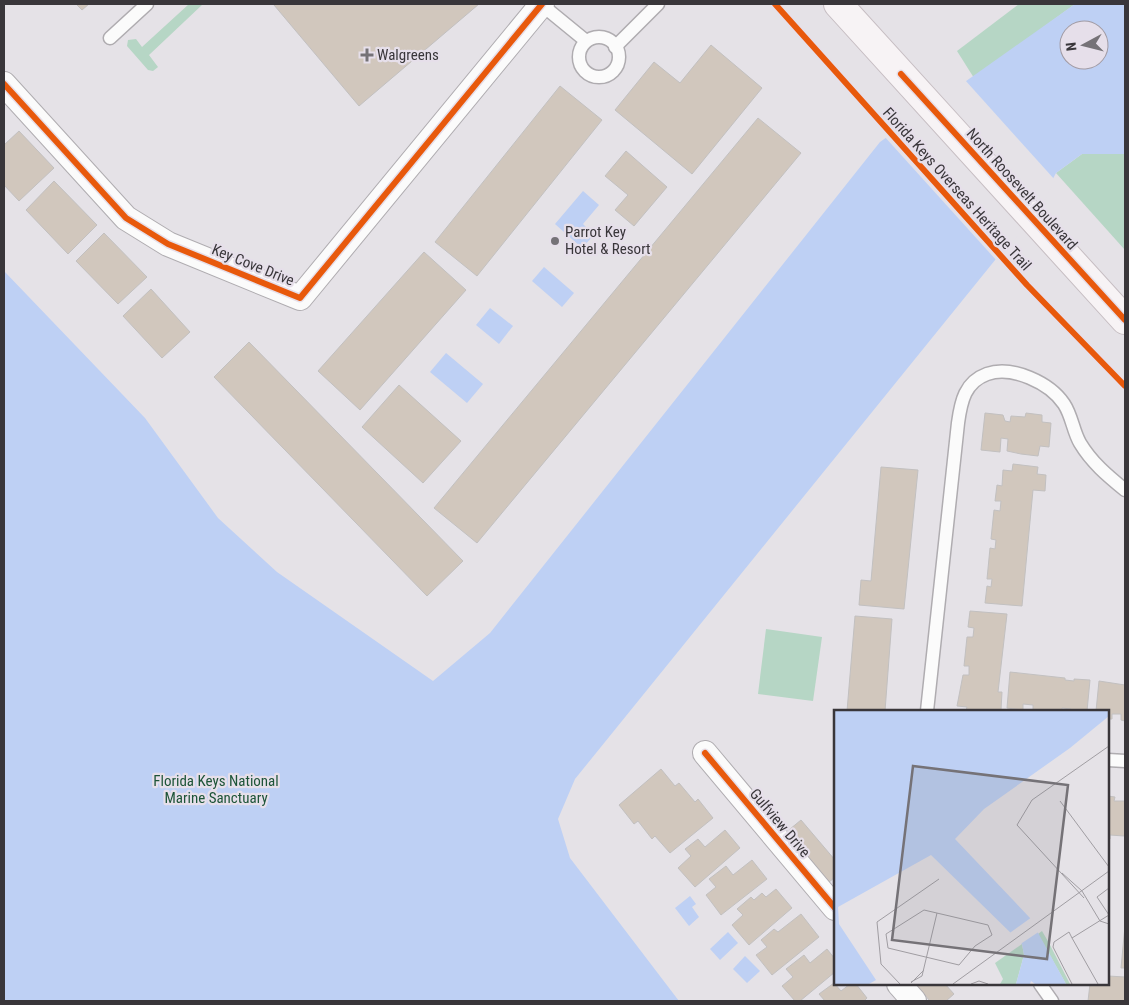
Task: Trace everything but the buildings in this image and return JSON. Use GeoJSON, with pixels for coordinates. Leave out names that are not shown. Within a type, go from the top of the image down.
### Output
{"type":"FeatureCollection","features":[{"type":"Feature","properties":{"kind":"main road","name":"North Roosevelt Boulevard"},"geometry":{"type":"LineString","coordinates":[[838,4],[1125,320]]}},
{"type":"Feature","properties":{"kind":"street","name":"Key Cove Drive"},"geometry":{"type":"LineString","coordinates":[[4,84],[126,218],[168,244],[300,298],[542,4]]}},
{"type":"Feature","properties":{"kind":"street","name":"Gulfview Drive"},"geometry":{"type":"LineString","coordinates":[[705,753],[834,907]]}},
{"type":"Feature","properties":{"kind":"street"},"geometry":{"type":"LineString","coordinates":[[900,985],[914,1001]]}},
{"type":"Feature","properties":{"kind":"lane"},"geometry":{"type":"LineString","coordinates":[[110,38],[147,4]]}},
{"type":"Feature","properties":{"kind":"lane"},"geometry":{"type":"LineString","coordinates":[[542,4],[586,41]]}},
{"type":"Feature","properties":{"kind":"lane"},"geometry":{"type":"LineString","coordinates":[[616,47],[658,4]]}},
{"type":"Feature","properties":{"kind":"lane"},"geometry":{"type":"LineString","coordinates":[[599,37],[611,42],[616,47],[618,53],[616,66],[607,75],[594,76],[584,70],[579,58],[582,46],[586,41],[599,37]]}},
{"type":"Feature","properties":{"kind":"lane"},"geometry":{"type":"LineString","coordinates":[[927,710],[959,415],[961,401],[968,387],[978,377],[995,371],[1018,373],[1041,383],[1064,404],[1080,443],[1102,473],[1125,490]]}},
{"type":"Feature","properties":{"kind":"lane"},"geometry":{"type":"LineString","coordinates":[[1109,760],[1125,761]]}},
{"type":"Feature","properties":{"kind":"lane"},"geometry":{"type":"LineString","coordinates":[[1041,985],[1052,1001]]}},
{"type":"Feature","properties":{"kind":"green space"},"geometry":{"type":"Polygon","coordinates":[[[189,4],[203,4],[149,55],[158,67],[153,71],[148,70],[127,46],[128,40],[136,39],[142,47],[189,4]]]}},
{"type":"Feature","properties":{"kind":"green space"},"geometry":{"type":"Polygon","coordinates":[[[1019,4],[1075,4],[974,78],[957,51],[1019,4]]]}},
{"type":"Feature","properties":{"kind":"green space"},"geometry":{"type":"Polygon","coordinates":[[[1082,154],[1125,154],[1125,250],[1056,173],[1082,154]]]}},
{"type":"Feature","properties":{"kind":"green space"},"geometry":{"type":"Polygon","coordinates":[[[766,629],[822,637],[813,701],[758,694],[766,629]]]}},
{"type":"Feature","properties":{"kind":"water","name":"Florida Keys National Marine Sanctuary"},"geometry":{"type":"Polygon","coordinates":[[[1075,4],[1125,4],[1125,154],[1082,154],[1056,173],[1038,207],[575,779],[558,819],[570,858],[679,1001],[4,1001],[4,271],[145,418],[218,518],[277,572],[433,681],[490,633],[880,142],[1075,4]]]}},
{"type":"Feature","properties":{"kind":"water"},"geometry":{"type":"Polygon","coordinates":[[[583,191],[599,205],[583,224],[594,235],[582,248],[555,224],[583,191]]]}},
{"type":"Feature","properties":{"kind":"water"},"geometry":{"type":"Polygon","coordinates":[[[544,267],[574,293],[562,307],[532,281],[544,267]]]}},
{"type":"Feature","properties":{"kind":"water"},"geometry":{"type":"Polygon","coordinates":[[[490,308],[513,326],[499,344],[476,325],[490,308]]]}},
{"type":"Feature","properties":{"kind":"water"},"geometry":{"type":"Polygon","coordinates":[[[446,353],[483,384],[467,403],[430,372],[446,353]]]}},
{"type":"Feature","properties":{"kind":"water"},"geometry":{"type":"Polygon","coordinates":[[[690,896],[696,904],[692,907],[699,917],[689,926],[675,908],[690,896]]]}},
{"type":"Feature","properties":{"kind":"water"},"geometry":{"type":"Polygon","coordinates":[[[728,932],[738,943],[720,960],[710,949],[728,932]]]}},
{"type":"Feature","properties":{"kind":"water"},"geometry":{"type":"Polygon","coordinates":[[[745,956],[760,971],[747,983],[733,969],[745,956]]]}},
{"type":"Feature","properties":{"kind":"pier"},"geometry":{"type":"Polygon","coordinates":[[[965,80],[1055,180],[1040,209],[997,261],[884,136],[965,80]]]}},
{"type":"Feature","properties":{"kind":"cycle path"},"geometry":{"type":"LineString","coordinates":[[4,84],[126,218],[168,244],[300,298],[542,4]]}},
{"type":"Feature","properties":{"kind":"cycle path","name":"Florida Keys Overseas Heritage Trail"},"geometry":{"type":"LineString","coordinates":[[775,4],[1027,285],[1125,386]]}},
{"type":"Feature","properties":{"kind":"cycle path"},"geometry":{"type":"LineString","coordinates":[[901,74],[1125,320]]}},
{"type":"Feature","properties":{"kind":"cycle path"},"geometry":{"type":"LineString","coordinates":[[705,753],[834,907]]}},
{"type":"Feature","properties":{"kind":"place","name":"Walgreens"},"geometry":{"type":"Point","coordinates":[367,55]}},
{"type":"Feature","properties":{"kind":"place","name":"Parrot Key Hotel & Resort"},"geometry":{"type":"Point","coordinates":[555,241]}}]}
